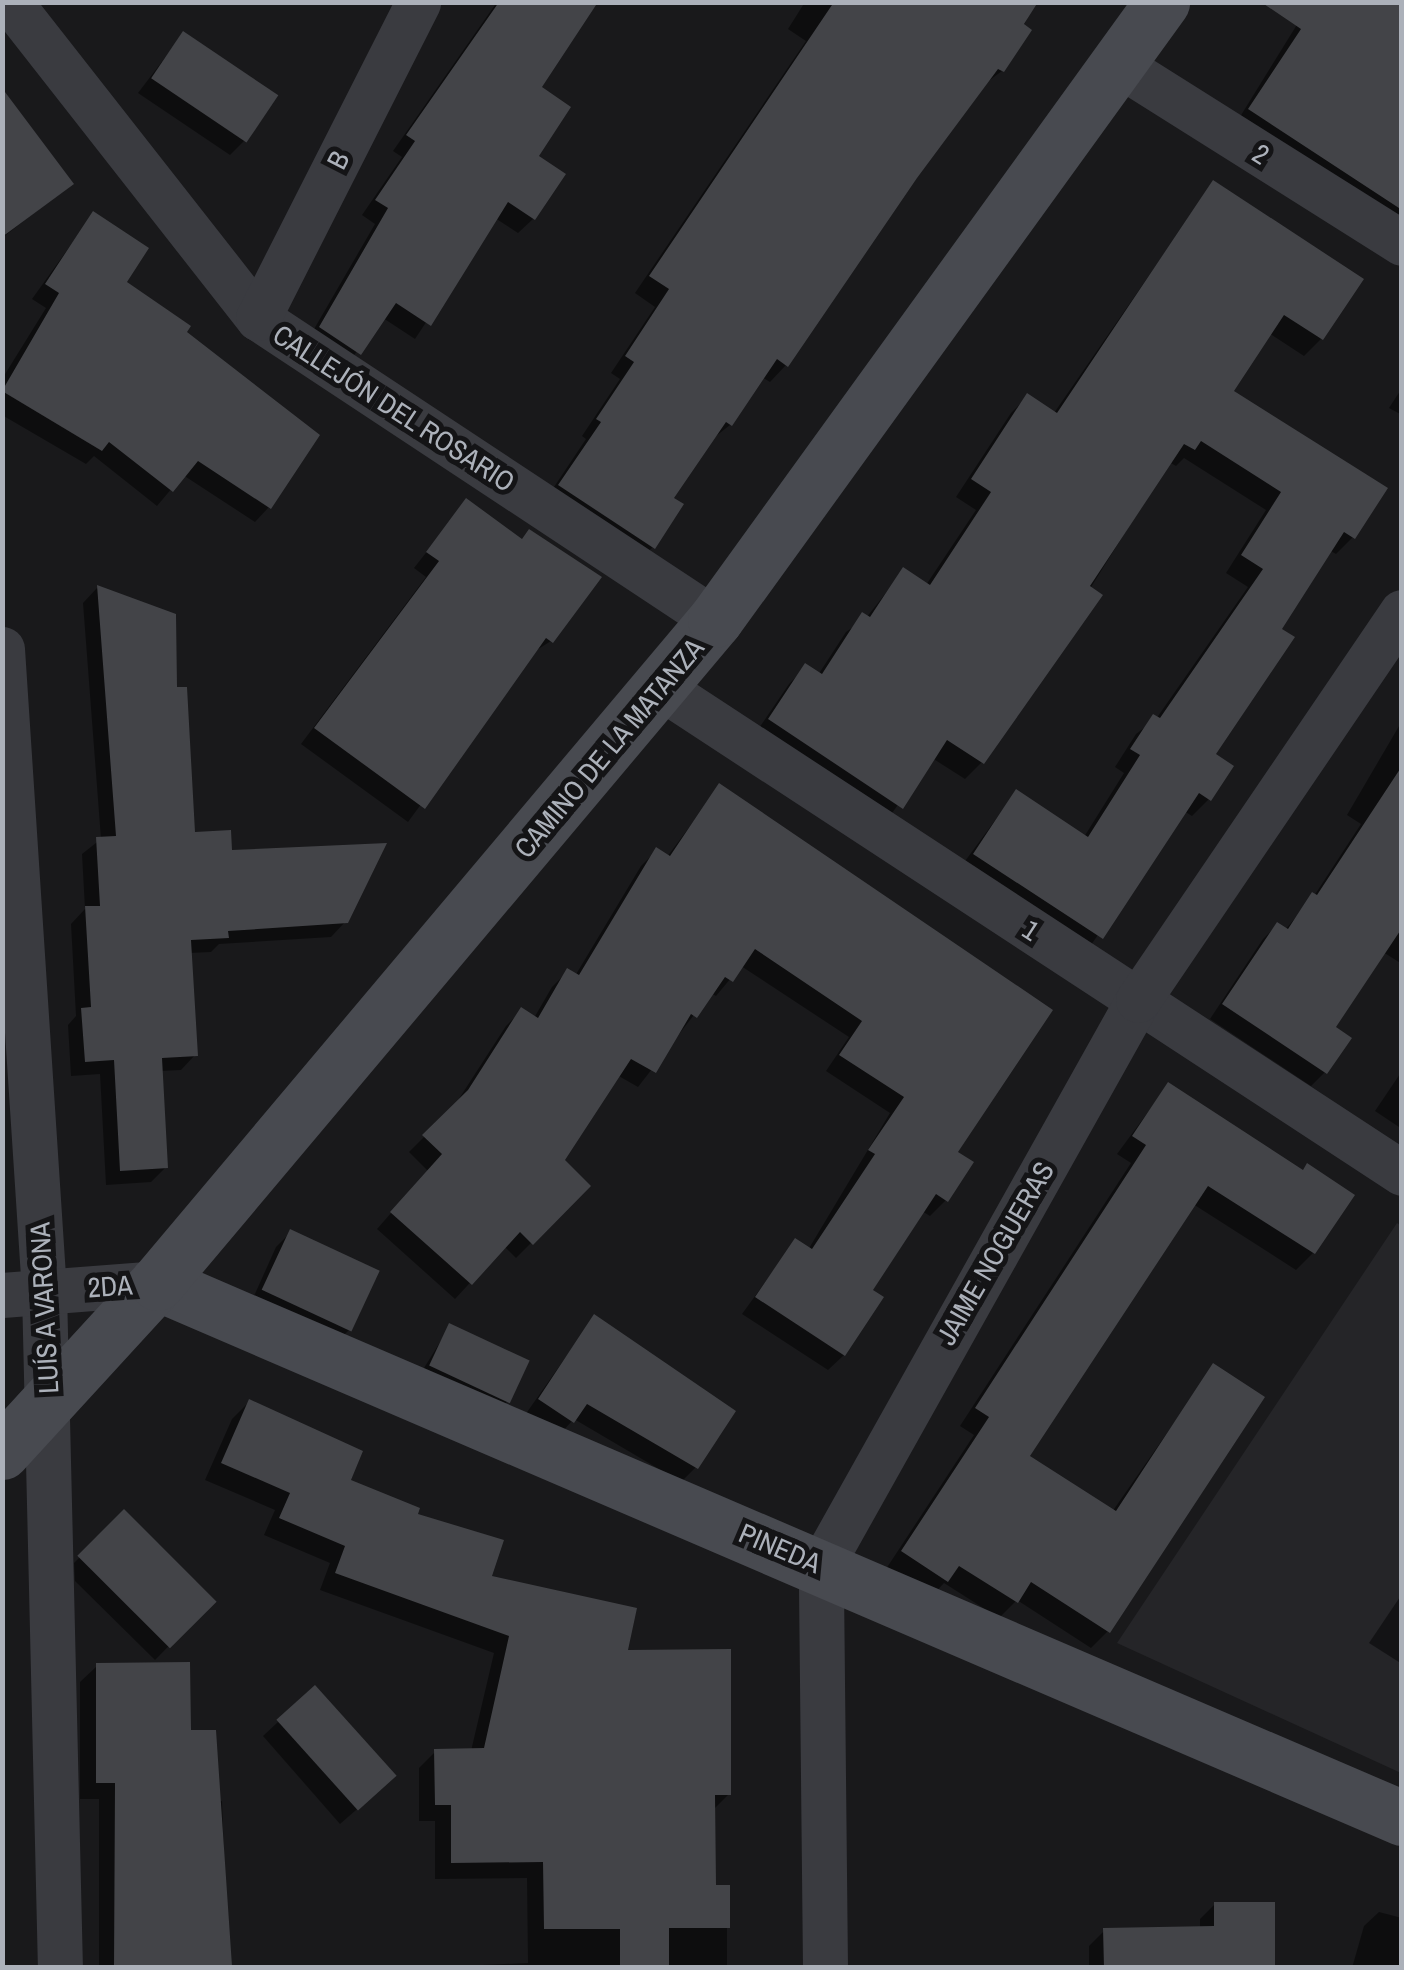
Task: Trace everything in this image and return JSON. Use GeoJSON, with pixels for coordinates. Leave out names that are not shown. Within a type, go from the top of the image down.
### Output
{"type":"FeatureCollection","features":[{"type":"Feature","properties":{"kind":"main road","name":"CAMINO DE LA MATANZA"},"geometry":{"type":"LineString","coordinates":[[2,1452],[157,1283],[715,620],[1121,66],[1162,2]]}},
{"type":"Feature","properties":{"kind":"main road","name":"PINEDA"},"geometry":{"type":"LineString","coordinates":[[157,1283],[1402,1818]]}},
{"type":"Feature","properties":{"kind":"street","name":"CALLEJÓN DEL ROSARIO"},"geometry":{"type":"LineString","coordinates":[[10,2],[258,318],[715,620]]}},
{"type":"Feature","properties":{"kind":"street","name":"B"},"geometry":{"type":"LineString","coordinates":[[258,318],[418,2]]}},
{"type":"Feature","properties":{"kind":"street","name":"2"},"geometry":{"type":"LineString","coordinates":[[1121,66],[1402,243]]}},
{"type":"Feature","properties":{"kind":"street","name":"JAIME NOGUERAS"},"geometry":{"type":"LineString","coordinates":[[825,1968],[821,1566],[1138,1000],[1402,612]]}},
{"type":"Feature","properties":{"kind":"street","name":"LUÍS A VARONA"},"geometry":{"type":"LineString","coordinates":[[2,649],[24,1293],[48,1402],[60,1968]]}},
{"type":"Feature","properties":{"kind":"street","name":"1"},"geometry":{"type":"LineString","coordinates":[[660,688],[1402,1174]]}},
{"type":"Feature","properties":{"kind":"street","name":"2DA"},"geometry":{"type":"LineString","coordinates":[[24,1293],[157,1283]]}},
{"type":"Feature","properties":{"kind":"shaded area"},"geometry":{"type":"Polygon","coordinates":[[[1397,1223],[1402,1226],[1401,1773],[1117,1643],[1397,1223]]]}},
{"type":"Feature","properties":{"kind":"building"},"geometry":{"type":"Polygon","coordinates":[[[499,2],[598,2],[542,87],[571,107],[539,156],[566,174],[535,220],[508,202],[431,326],[396,303],[361,355],[319,327],[388,208],[375,200],[415,141],[406,135],[499,2]]]}},
{"type":"Feature","properties":{"kind":"building"},"geometry":{"type":"Polygon","coordinates":[[[834,2],[1038,2],[1024,24],[1032,30],[1004,72],[998,69],[917,178],[788,367],[777,359],[732,426],[726,422],[674,498],[684,504],[655,549],[558,485],[601,422],[596,419],[634,362],[625,356],[669,289],[649,276],[834,2]]]}},
{"type":"Feature","properties":{"kind":"building"},"geometry":{"type":"Polygon","coordinates":[[[1261,2],[1402,2],[1402,210],[1248,109],[1301,29],[1261,2]]]}},
{"type":"Feature","properties":{"kind":"building"},"geometry":{"type":"Polygon","coordinates":[[[183,31],[278,95],[246,143],[151,78],[183,31]]]}},
{"type":"Feature","properties":{"kind":"building"},"geometry":{"type":"Polygon","coordinates":[[[2,88],[74,184],[2,237],[2,88]]]}},
{"type":"Feature","properties":{"kind":"building"},"geometry":{"type":"Polygon","coordinates":[[[1213,180],[1364,279],[1323,340],[1284,315],[1234,391],[1388,488],[1355,539],[1344,532],[1282,629],[1295,637],[1216,754],[1234,766],[1211,801],[1199,793],[1103,939],[973,854],[1016,789],[1088,837],[1140,755],[1130,749],[1153,714],[1160,718],[1263,569],[1241,555],[1281,492],[1201,441],[1195,450],[1184,444],[1090,586],[1103,595],[984,764],[947,740],[903,809],[768,719],[805,663],[822,674],[862,612],[870,617],[903,567],[930,585],[991,492],[971,479],[1027,393],[1057,413],[1213,180]]]}},
{"type":"Feature","properties":{"kind":"building"},"geometry":{"type":"Polygon","coordinates":[[[93,211],[149,248],[127,282],[191,326],[187,332],[320,435],[271,509],[198,461],[173,492],[109,442],[102,451],[2,391],[59,293],[45,284],[93,211]]]}},
{"type":"Feature","properties":{"kind":"building"},"geometry":{"type":"Polygon","coordinates":[[[466,498],[522,539],[529,529],[602,577],[553,643],[546,638],[425,809],[314,728],[439,561],[426,552],[466,498]]]}},
{"type":"Feature","properties":{"kind":"building"},"geometry":{"type":"Polygon","coordinates":[[[97,585],[176,614],[177,687],[187,687],[195,832],[231,830],[232,850],[387,843],[348,923],[228,931],[229,938],[191,940],[198,1056],[162,1058],[168,1168],[120,1171],[114,1060],[85,1062],[81,1008],[91,1007],[85,906],[100,906],[96,837],[116,836],[97,585]]]}},
{"type":"Feature","properties":{"kind":"building"},"geometry":{"type":"Polygon","coordinates":[[[1402,766],[1402,928],[1336,1027],[1352,1038],[1327,1074],[1222,1004],[1277,922],[1288,929],[1312,892],[1317,895],[1402,766]]]}},
{"type":"Feature","properties":{"kind":"building"},"geometry":{"type":"Polygon","coordinates":[[[719,783],[1053,1010],[958,1152],[974,1162],[948,1202],[936,1194],[873,1290],[884,1297],[845,1356],[755,1297],[795,1238],[812,1249],[875,1154],[868,1150],[904,1097],[839,1055],[862,1021],[755,949],[733,982],[725,977],[697,1018],[691,1014],[656,1073],[631,1059],[565,1160],[591,1186],[533,1245],[520,1232],[472,1285],[390,1212],[442,1154],[422,1135],[468,1090],[521,1007],[538,1018],[567,968],[579,975],[656,847],[670,856],[719,783]]]}},
{"type":"Feature","properties":{"kind":"building"},"geometry":{"type":"Polygon","coordinates":[[[1168,1082],[1303,1170],[1307,1163],[1355,1195],[1315,1254],[1208,1186],[1030,1456],[1116,1511],[1213,1363],[1265,1397],[1110,1633],[1031,1582],[1018,1603],[959,1566],[948,1582],[901,1551],[989,1417],[975,1408],[1146,1145],[1132,1136],[1168,1082]]]}},
{"type":"Feature","properties":{"kind":"building"},"geometry":{"type":"Polygon","coordinates":[[[290,1229],[380,1271],[351,1332],[262,1290],[290,1229]]]}},
{"type":"Feature","properties":{"kind":"building"},"geometry":{"type":"Polygon","coordinates":[[[594,1314],[736,1411],[698,1469],[587,1404],[574,1423],[538,1399],[594,1314]]]}},
{"type":"Feature","properties":{"kind":"building"},"geometry":{"type":"Polygon","coordinates":[[[449,1323],[530,1361],[510,1403],[429,1366],[449,1323]]]}},
{"type":"Feature","properties":{"kind":"building"},"geometry":{"type":"Polygon","coordinates":[[[249,1399],[363,1451],[351,1480],[420,1508],[418,1514],[504,1540],[492,1576],[637,1608],[628,1650],[731,1649],[731,1795],[715,1795],[716,1885],[730,1885],[730,1928],[669,1928],[669,1968],[620,1968],[620,1929],[544,1929],[543,1862],[451,1863],[451,1805],[435,1805],[434,1749],[484,1748],[509,1636],[335,1573],[345,1546],[279,1518],[290,1493],[221,1463],[249,1399]]]}},
{"type":"Feature","properties":{"kind":"building"},"geometry":{"type":"Polygon","coordinates":[[[124,1509],[217,1602],[170,1648],[77,1556],[124,1509]]]}},
{"type":"Feature","properties":{"kind":"building"},"geometry":{"type":"Polygon","coordinates":[[[190,1662],[191,1730],[216,1730],[232,1966],[114,1968],[115,1783],[96,1783],[96,1663],[190,1662]]]}},
{"type":"Feature","properties":{"kind":"building"},"geometry":{"type":"Polygon","coordinates":[[[315,1685],[397,1776],[358,1810],[276,1720],[315,1685]]]}},
{"type":"Feature","properties":{"kind":"building"},"geometry":{"type":"Polygon","coordinates":[[[1214,1902],[1275,1902],[1275,1968],[1104,1968],[1103,1928],[1214,1926],[1214,1902]]]}}]}
